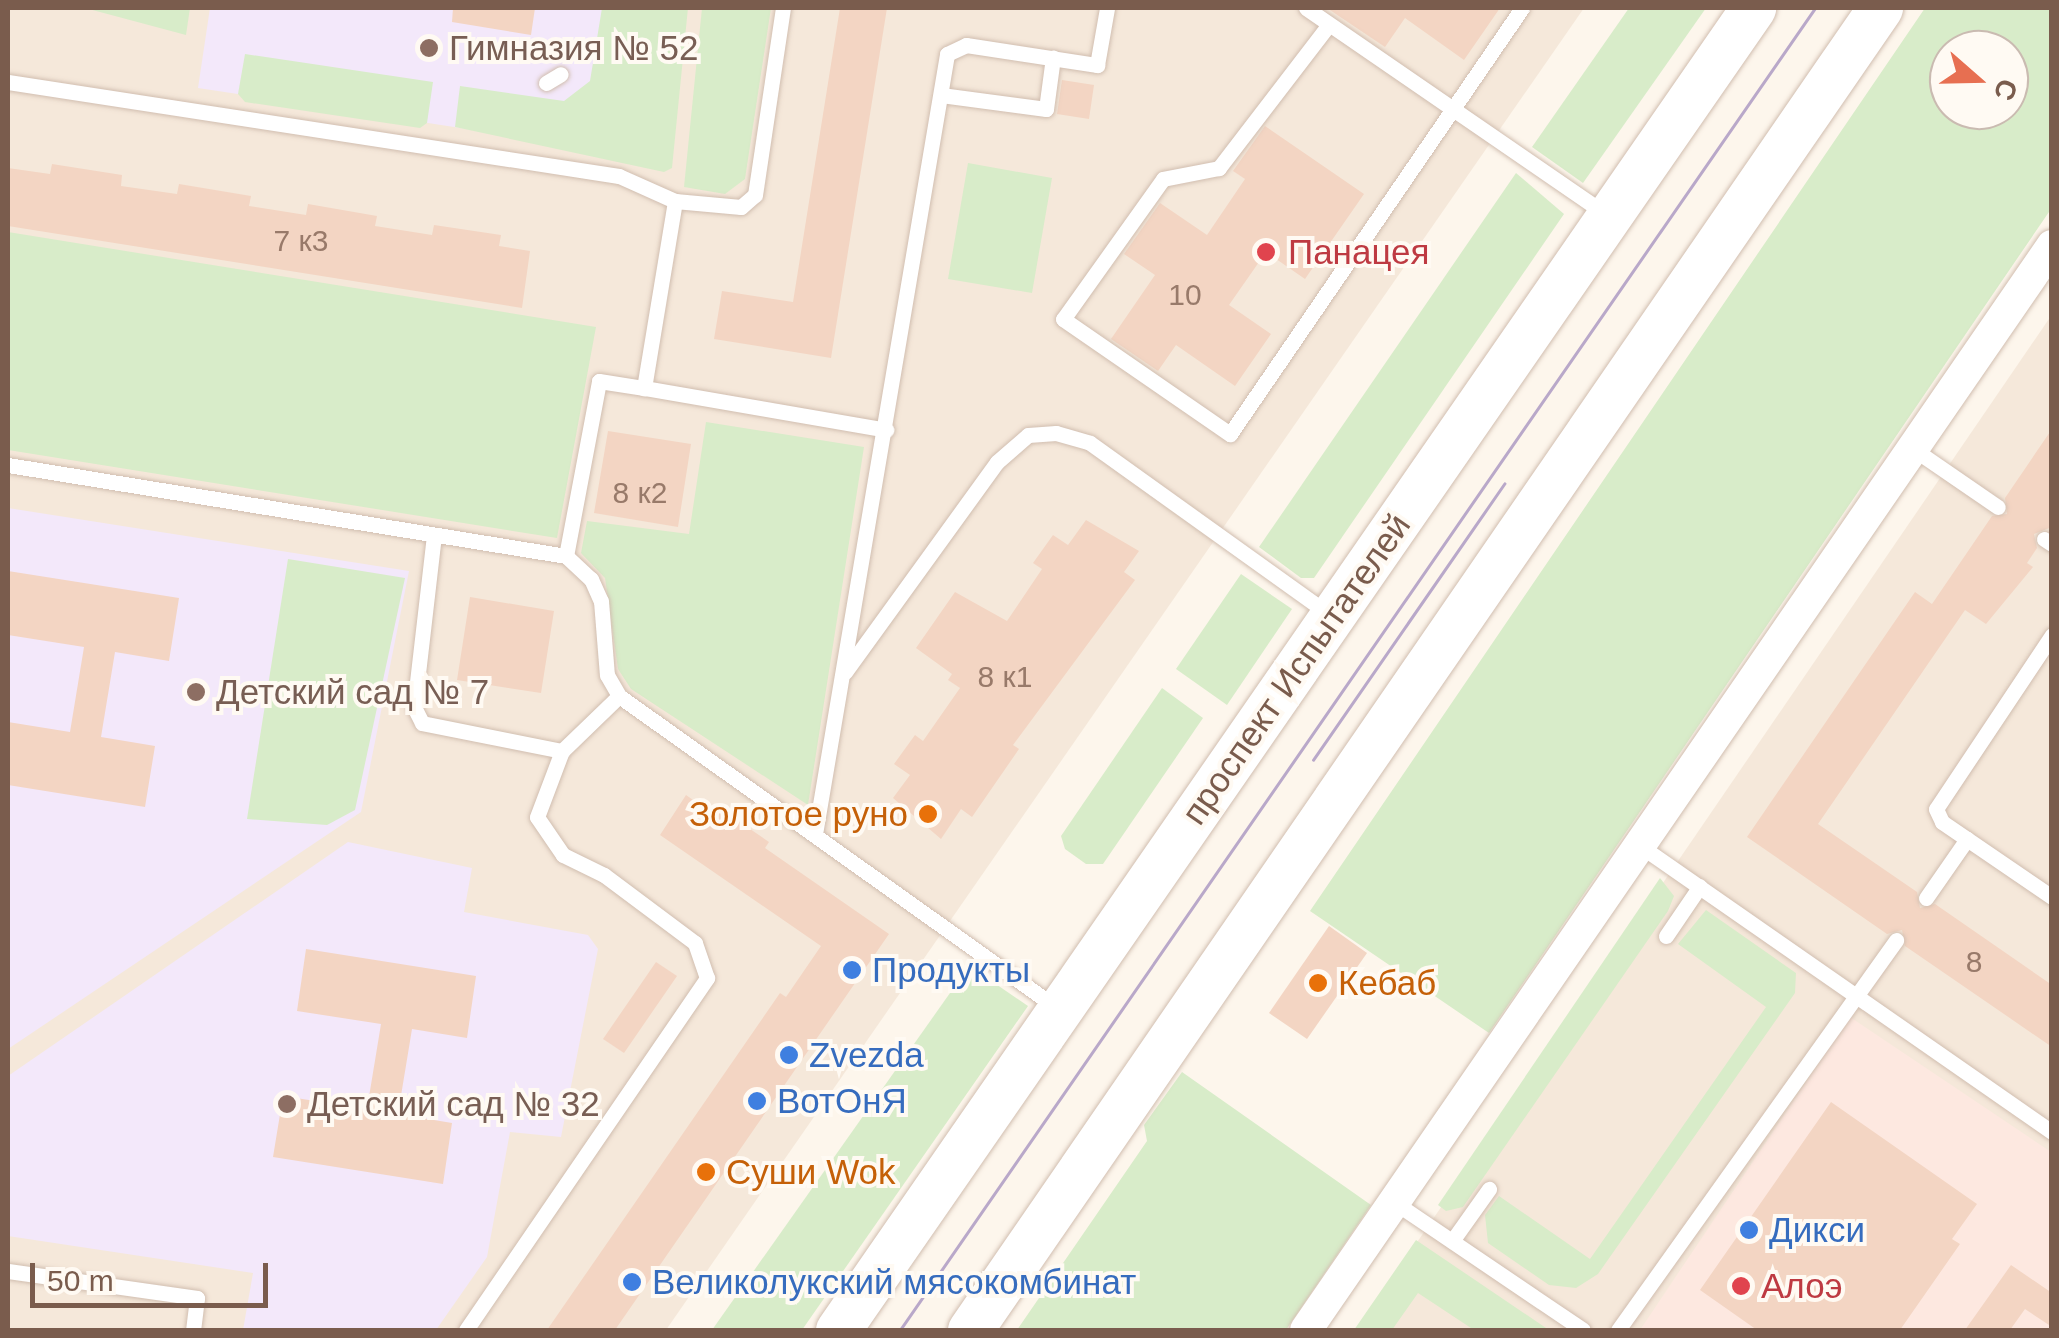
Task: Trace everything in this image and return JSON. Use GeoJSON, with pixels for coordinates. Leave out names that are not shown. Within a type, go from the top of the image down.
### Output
{"type":"FeatureCollection","features":[{"type":"Feature","properties":{"kind":"main road","name":"проспект Испытателей"},"geometry":{"type":"LineString","coordinates":[[838,1330],[1753,8]]}},
{"type":"Feature","properties":{"kind":"main road"},"geometry":{"type":"LineString","coordinates":[[970,1330],[1880,8]]}},
{"type":"Feature","properties":{"kind":"street"},"geometry":{"type":"LineString","coordinates":[[1306,1330],[2052,246]]}},
{"type":"Feature","properties":{"kind":"lane"},"geometry":{"type":"LineString","coordinates":[[8,82],[620,176],[675,201],[741,207],[756,195],[783,8]]}},
{"type":"Feature","properties":{"kind":"lane"},"geometry":{"type":"LineString","coordinates":[[815,834],[947,54],[966,45],[1097,65],[1107,8]]}},
{"type":"Feature","properties":{"kind":"lane"},"geometry":{"type":"LineString","coordinates":[[1306,8],[1327,27],[1608,216]]}},
{"type":"Feature","properties":{"kind":"lane"},"geometry":{"type":"LineString","coordinates":[[1327,27],[1219,168],[1163,179],[1063,319],[1230,434],[1522,8]]}},
{"type":"Feature","properties":{"kind":"lane"},"geometry":{"type":"LineString","coordinates":[[940,95],[1046,110],[1053,57]]}},
{"type":"Feature","properties":{"kind":"lane"},"geometry":{"type":"LineString","coordinates":[[546,83],[561,74]]}},
{"type":"Feature","properties":{"kind":"lane"},"geometry":{"type":"LineString","coordinates":[[644,388],[675,201]]}},
{"type":"Feature","properties":{"kind":"lane"},"geometry":{"type":"LineString","coordinates":[[566,556],[599,380],[886,430]]}},
{"type":"Feature","properties":{"kind":"lane"},"geometry":{"type":"LineString","coordinates":[[841,678],[997,462],[1028,435],[1056,433],[1090,443],[1332,616]]}},
{"type":"Feature","properties":{"kind":"lane"},"geometry":{"type":"LineString","coordinates":[[1912,448],[1998,507]]}},
{"type":"Feature","properties":{"kind":"lane"},"geometry":{"type":"LineString","coordinates":[[8,466],[566,556],[591,579],[601,601],[608,675],[619,696],[1061,1010]]}},
{"type":"Feature","properties":{"kind":"lane"},"geometry":{"type":"LineString","coordinates":[[434,535],[414,707],[422,723],[562,751]]}},
{"type":"Feature","properties":{"kind":"lane"},"geometry":{"type":"LineString","coordinates":[[2052,635],[1940,795],[1942,822],[2052,897]]}},
{"type":"Feature","properties":{"kind":"lane"},"geometry":{"type":"LineString","coordinates":[[466,1330],[707,978],[696,943],[604,875],[564,855],[538,817],[562,751],[619,696]]}},
{"type":"Feature","properties":{"kind":"lane"},"geometry":{"type":"LineString","coordinates":[[1926,898],[1967,839]]}},
{"type":"Feature","properties":{"kind":"lane"},"geometry":{"type":"LineString","coordinates":[[1639,845],[2052,1132]]}},
{"type":"Feature","properties":{"kind":"lane"},"geometry":{"type":"LineString","coordinates":[[1666,936],[1700,886]]}},
{"type":"Feature","properties":{"kind":"lane"},"geometry":{"type":"LineString","coordinates":[[1618,1330],[1896,940]]}},
{"type":"Feature","properties":{"kind":"lane"},"geometry":{"type":"LineString","coordinates":[[1452,1241],[1489,1189]]}},
{"type":"Feature","properties":{"kind":"lane"},"geometry":{"type":"LineString","coordinates":[[1394,1202],[1584,1330]]}},
{"type":"Feature","properties":{"kind":"lane"},"geometry":{"type":"LineString","coordinates":[[8,1270],[198,1298],[192,1330]]}},
{"type":"Feature","properties":{"kind":"shaded area"},"geometry":{"type":"Polygon","coordinates":[[[8,8],[1584,8],[666,1330],[8,1330],[8,8]]]}},
{"type":"Feature","properties":{"kind":"shaded area","name":"Гимназия № 52"},"geometry":{"type":"Polygon","coordinates":[[[210,8],[660,8],[638,155],[198,88],[210,8]]]}},
{"type":"Feature","properties":{"kind":"shaded area"},"geometry":{"type":"Polygon","coordinates":[[[2051,316],[2051,1330],[1357,1330],[2051,316]]]}},
{"type":"Feature","properties":{"kind":"shaded area","name":"Детский сад № 7"},"geometry":{"type":"Polygon","coordinates":[[[8,508],[409,571],[361,812],[8,1049],[8,508]]]}},
{"type":"Feature","properties":{"kind":"shaded area","name":"Детский сад № 32"},"geometry":{"type":"Polygon","coordinates":[[[348,842],[472,868],[464,912],[588,935],[598,949],[561,1137],[510,1132],[487,1257],[436,1330],[243,1330],[253,1273],[8,1236],[8,1076],[348,842]]]}},
{"type":"Feature","properties":{"kind":"shaded area"},"geometry":{"type":"Polygon","coordinates":[[[1850,1017],[2051,1152],[2051,1330],[1640,1330],[1850,1017]]]}},
{"type":"Feature","properties":{"kind":"green space"},"geometry":{"type":"Polygon","coordinates":[[[85,8],[190,8],[186,35],[85,8]]]}},
{"type":"Feature","properties":{"kind":"green space"},"geometry":{"type":"Polygon","coordinates":[[[602,8],[688,8],[672,168],[664,172],[455,127],[460,86],[564,101],[590,81],[602,8]]]}},
{"type":"Feature","properties":{"kind":"green space"},"geometry":{"type":"Polygon","coordinates":[[[702,8],[771,8],[745,179],[725,194],[684,187],[702,8]]]}},
{"type":"Feature","properties":{"kind":"green space"},"geometry":{"type":"Polygon","coordinates":[[[1629,8],[1706,8],[1583,183],[1532,147],[1629,8]]]}},
{"type":"Feature","properties":{"kind":"green space"},"geometry":{"type":"Polygon","coordinates":[[[1925,8],[2051,8],[2051,209],[1489,1033],[1310,911],[1925,8]]]}},
{"type":"Feature","properties":{"kind":"green space"},"geometry":{"type":"Polygon","coordinates":[[[245,54],[433,82],[427,123],[420,128],[245,102],[238,94],[245,54]]]}},
{"type":"Feature","properties":{"kind":"green space"},"geometry":{"type":"Polygon","coordinates":[[[968,163],[1052,178],[1032,293],[948,279],[968,163]]]}},
{"type":"Feature","properties":{"kind":"green space"},"geometry":{"type":"Polygon","coordinates":[[[1516,173],[1564,214],[1314,578],[1301,578],[1259,547],[1516,173]]]}},
{"type":"Feature","properties":{"kind":"green space"},"geometry":{"type":"Polygon","coordinates":[[[8,232],[596,327],[557,538],[8,450],[8,232]]]}},
{"type":"Feature","properties":{"kind":"green space"},"geometry":{"type":"Polygon","coordinates":[[[706,422],[864,447],[808,805],[631,689],[618,669],[605,578],[581,553],[587,521],[689,534],[706,422]]]}},
{"type":"Feature","properties":{"kind":"green space"},"geometry":{"type":"Polygon","coordinates":[[[288,559],[405,578],[355,810],[327,825],[247,819],[288,559]]]}},
{"type":"Feature","properties":{"kind":"green space"},"geometry":{"type":"Polygon","coordinates":[[[1241,574],[1292,609],[1227,705],[1176,669],[1241,574]]]}},
{"type":"Feature","properties":{"kind":"green space"},"geometry":{"type":"Polygon","coordinates":[[[1162,688],[1203,718],[1103,864],[1086,864],[1065,849],[1061,836],[1162,688]]]}},
{"type":"Feature","properties":{"kind":"green space"},"geometry":{"type":"Polygon","coordinates":[[[1660,878],[1674,896],[1668,911],[1463,1207],[1446,1211],[1438,1205],[1660,878]]]}},
{"type":"Feature","properties":{"kind":"green space"},"geometry":{"type":"Polygon","coordinates":[[[1706,910],[1796,973],[1795,993],[1598,1274],[1576,1288],[1549,1285],[1488,1243],[1485,1215],[1499,1196],[1590,1259],[1766,1007],[1678,944],[1706,910]]]}},
{"type":"Feature","properties":{"kind":"green space"},"geometry":{"type":"Polygon","coordinates":[[[977,971],[1028,1006],[802,1330],[712,1330],[962,976],[977,971]]]}},
{"type":"Feature","properties":{"kind":"green space"},"geometry":{"type":"Polygon","coordinates":[[[1182,1072],[1371,1205],[1286,1330],[1017,1330],[1147,1141],[1144,1125],[1182,1072]]]}},
{"type":"Feature","properties":{"kind":"green space"},"geometry":{"type":"Polygon","coordinates":[[[1416,1240],[1549,1330],[1474,1330],[1418,1293],[1392,1330],[1354,1330],[1416,1240]]]}},
{"type":"Feature","properties":{"kind":"building"},"geometry":{"type":"Polygon","coordinates":[[[453,8],[535,8],[531,35],[452,22],[453,8]]]}},
{"type":"Feature","properties":{"kind":"building"},"geometry":{"type":"Polygon","coordinates":[[[840,8],[887,8],[831,358],[714,339],[722,291],[793,302],[840,8]]]}},
{"type":"Feature","properties":{"kind":"building"},"geometry":{"type":"Polygon","coordinates":[[[1327,8],[1500,8],[1464,60],[1405,18],[1385,47],[1327,8]]]}},
{"type":"Feature","properties":{"kind":"building"},"geometry":{"type":"Polygon","coordinates":[[[1062,80],[1094,85],[1089,119],[1057,114],[1062,80]]]}},
{"type":"Feature","properties":{"kind":"building"},"geometry":{"type":"Polygon","coordinates":[[[1265,126],[1364,194],[1305,279],[1266,252],[1229,305],[1271,334],[1235,386],[1176,345],[1158,371],[1111,339],[1155,275],[1124,254],[1160,203],[1207,235],[1245,179],[1233,171],[1265,126]]]}},
{"type":"Feature","properties":{"kind":"building"},"geometry":{"type":"Polygon","coordinates":[[[52,164],[122,175],[121,186],[177,194],[179,184],[251,196],[249,206],[306,215],[308,204],[377,216],[375,226],[432,235],[434,225],[501,235],[499,246],[530,251],[522,308],[8,226],[8,168],[50,174],[52,164]]]}},
{"type":"Feature","properties":{"kind":"building"},"geometry":{"type":"Polygon","coordinates":[[[2052,429],[2052,527],[2034,534],[2037,548],[2027,563],[2033,567],[1986,624],[1965,610],[1818,824],[1917,892],[1920,908],[1935,904],[2052,985],[2052,1047],[1905,946],[1902,930],[1887,934],[1747,837],[1915,592],[1932,604],[1992,516],[2007,514],[2005,498],[2052,429]]]}},
{"type":"Feature","properties":{"kind":"building"},"geometry":{"type":"Polygon","coordinates":[[[608,431],[691,444],[678,527],[594,513],[608,431]]]}},
{"type":"Feature","properties":{"kind":"building"},"geometry":{"type":"Polygon","coordinates":[[[1086,520],[1139,551],[1124,572],[1135,580],[1013,745],[1019,749],[972,817],[961,809],[941,839],[893,798],[910,775],[894,764],[915,735],[923,741],[960,688],[948,680],[952,674],[916,648],[955,592],[1007,621],[1042,569],[1033,563],[1053,535],[1068,545],[1086,520]]]}},
{"type":"Feature","properties":{"kind":"building"},"geometry":{"type":"Polygon","coordinates":[[[8,571],[179,598],[169,661],[115,652],[101,737],[155,746],[145,807],[8,785],[8,722],[70,732],[84,647],[8,635],[8,571]]]}},
{"type":"Feature","properties":{"kind":"building"},"geometry":{"type":"Polygon","coordinates":[[[470,597],[554,611],[541,693],[457,680],[470,597]]]}},
{"type":"Feature","properties":{"kind":"building"},"geometry":{"type":"Polygon","coordinates":[[[686,795],[713,814],[718,807],[769,842],[765,848],[889,934],[615,1330],[547,1330],[780,993],[786,997],[821,946],[660,835],[686,795]]]}},
{"type":"Feature","properties":{"kind":"building","name":"Кебаб"},"geometry":{"type":"Polygon","coordinates":[[[1329,926],[1367,953],[1307,1039],[1269,1013],[1329,926]]]}},
{"type":"Feature","properties":{"kind":"building"},"geometry":{"type":"Polygon","coordinates":[[[306,949],[476,976],[467,1038],[412,1029],[398,1114],[452,1123],[443,1184],[273,1157],[283,1096],[367,1109],[381,1024],[297,1011],[306,949]]]}},
{"type":"Feature","properties":{"kind":"building"},"geometry":{"type":"Polygon","coordinates":[[[656,962],[677,976],[624,1053],[603,1039],[656,962]]]}},
{"type":"Feature","properties":{"kind":"building"},"geometry":{"type":"Polygon","coordinates":[[[1831,1102],[1977,1204],[1952,1239],[1960,1244],[1900,1330],[1757,1330],[1700,1290],[1831,1102]]]}},
{"type":"Feature","properties":{"kind":"building"},"geometry":{"type":"Polygon","coordinates":[[[2011,1265],[2052,1293],[2052,1327],[2025,1309],[2010,1330],[1965,1330],[2011,1265]]]}},
{"type":"Feature","properties":{"kind":"tram line"},"geometry":{"type":"LineString","coordinates":[[900,1330],[1815,8]]}},
{"type":"Feature","properties":{"kind":"tram line"},"geometry":{"type":"LineString","coordinates":[[1313,760],[1504,484]]}},
{"type":"Feature","properties":{"kind":"place","name":"Гимназия № 52"},"geometry":{"type":"Point","coordinates":[429,48]}},
{"type":"Feature","properties":{"kind":"place","name":"Панацея"},"geometry":{"type":"Point","coordinates":[1266,252]}},
{"type":"Feature","properties":{"kind":"place","name":"Детский сад № 7"},"geometry":{"type":"Point","coordinates":[196,692]}},
{"type":"Feature","properties":{"kind":"place","name":"Золотое руно"},"geometry":{"type":"Point","coordinates":[928,814]}},
{"type":"Feature","properties":{"kind":"place","name":"Продукты"},"geometry":{"type":"Point","coordinates":[852,970]}},
{"type":"Feature","properties":{"kind":"place","name":"Кебаб"},"geometry":{"type":"Point","coordinates":[1318,983]}},
{"type":"Feature","properties":{"kind":"place","name":"Zvezda"},"geometry":{"type":"Point","coordinates":[789,1055]}},
{"type":"Feature","properties":{"kind":"place","name":"ВотОнЯ"},"geometry":{"type":"Point","coordinates":[757,1101]}},
{"type":"Feature","properties":{"kind":"place","name":"Детский сад № 32"},"geometry":{"type":"Point","coordinates":[287,1104]}},
{"type":"Feature","properties":{"kind":"place","name":"Суши Wok"},"geometry":{"type":"Point","coordinates":[706,1172]}},
{"type":"Feature","properties":{"kind":"place","name":"Дикси"},"geometry":{"type":"Point","coordinates":[1749,1230]}},
{"type":"Feature","properties":{"kind":"place","name":"Великолукский мясокомбинат"},"geometry":{"type":"Point","coordinates":[632,1282]}},
{"type":"Feature","properties":{"kind":"place","name":"Алоэ"},"geometry":{"type":"Point","coordinates":[1741,1286]}}]}
